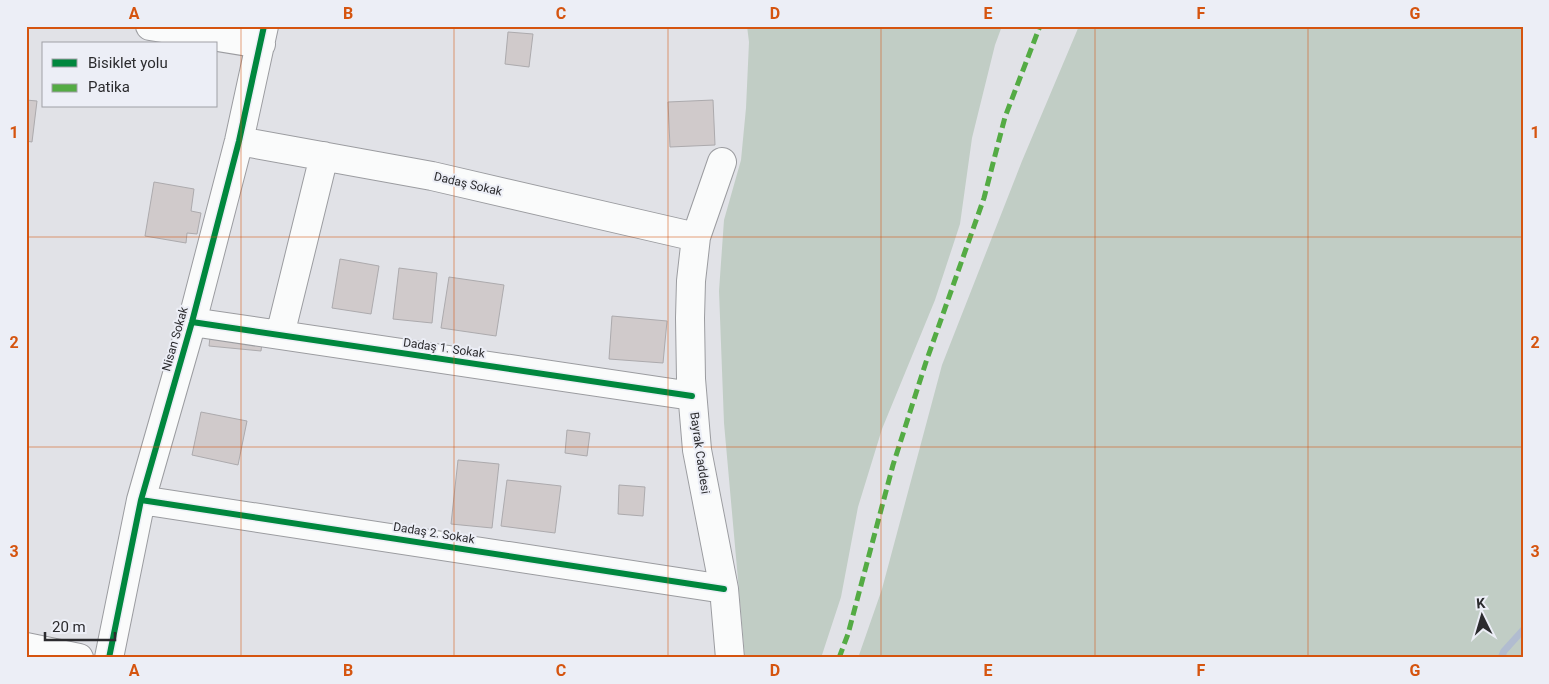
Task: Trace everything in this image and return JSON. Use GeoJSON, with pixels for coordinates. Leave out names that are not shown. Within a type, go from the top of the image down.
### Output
{"type":"FeatureCollection","features":[{"type":"Feature","properties":{"kind":"street"},"geometry":{"type":"LineString","coordinates":[[150,26],[262,35]]}},
{"type":"Feature","properties":{"kind":"street","name":"Nisan Sokak"},"geometry":{"type":"LineString","coordinates":[[109,658],[141,500],[192,322],[239,141],[262,35]]}},
{"type":"Feature","properties":{"kind":"street","name":"Dadaş Sokak"},"geometry":{"type":"LineString","coordinates":[[239,141],[432,176],[696,237]]}},
{"type":"Feature","properties":{"kind":"street"},"geometry":{"type":"LineString","coordinates":[[280,335],[324,156]]}},
{"type":"Feature","properties":{"kind":"street","name":"Bayrak Caddesi"},"geometry":{"type":"LineString","coordinates":[[722,162],[696,237],[691,281],[690,318],[692,396],[697,450],[724,589],[730,658]]}},
{"type":"Feature","properties":{"kind":"street","name":"Dadaş 1. Sokak"},"geometry":{"type":"LineString","coordinates":[[192,322],[692,396]]}},
{"type":"Feature","properties":{"kind":"street","name":"Dadaş 2. Sokak"},"geometry":{"type":"LineString","coordinates":[[141,500],[724,589]]}},
{"type":"Feature","properties":{"kind":"street"},"geometry":{"type":"LineString","coordinates":[[26,647],[79,658]]}},
{"type":"Feature","properties":{"kind":"shaded area"},"geometry":{"type":"Polygon","coordinates":[[[747,26],[1002,26],[995,45],[972,138],[960,224],[935,300],[882,429],[858,507],[841,597],[821,658],[745,658],[724,423],[719,291],[724,220],[741,160],[749,42],[747,26]]]}},
{"type":"Feature","properties":{"kind":"shaded area"},"geometry":{"type":"Polygon","coordinates":[[[1079,26],[1523,26],[1523,658],[858,658],[882,589],[942,365],[1022,161],[1079,26]]]}},
{"type":"Feature","properties":{"kind":"building"},"geometry":{"type":"Polygon","coordinates":[[[508,32],[533,34],[529,67],[505,64],[508,32]]]}},
{"type":"Feature","properties":{"kind":"building"},"geometry":{"type":"Polygon","coordinates":[[[26,100],[37,101],[32,142],[26,141],[26,100]]]}},
{"type":"Feature","properties":{"kind":"building"},"geometry":{"type":"Polygon","coordinates":[[[713,100],[715,145],[670,147],[668,102],[713,100]]]}},
{"type":"Feature","properties":{"kind":"building"},"geometry":{"type":"Polygon","coordinates":[[[154,182],[194,189],[191,211],[201,213],[197,234],[187,233],[186,243],[145,236],[154,182]]]}},
{"type":"Feature","properties":{"kind":"building"},"geometry":{"type":"Polygon","coordinates":[[[340,259],[379,266],[371,314],[332,308],[340,259]]]}},
{"type":"Feature","properties":{"kind":"building"},"geometry":{"type":"Polygon","coordinates":[[[399,268],[437,273],[432,323],[393,319],[399,268]]]}},
{"type":"Feature","properties":{"kind":"building"},"geometry":{"type":"Polygon","coordinates":[[[449,277],[504,285],[496,336],[441,328],[449,277]]]}},
{"type":"Feature","properties":{"kind":"building"},"geometry":{"type":"Polygon","coordinates":[[[612,316],[667,321],[663,363],[609,359],[612,316]]]}},
{"type":"Feature","properties":{"kind":"building"},"geometry":{"type":"Polygon","coordinates":[[[211,329],[263,335],[261,351],[209,346],[211,329]]]}},
{"type":"Feature","properties":{"kind":"building"},"geometry":{"type":"Polygon","coordinates":[[[201,412],[247,421],[238,465],[192,455],[201,412]]]}},
{"type":"Feature","properties":{"kind":"building"},"geometry":{"type":"Polygon","coordinates":[[[567,430],[590,433],[587,456],[565,453],[567,430]]]}},
{"type":"Feature","properties":{"kind":"building"},"geometry":{"type":"Polygon","coordinates":[[[458,460],[499,464],[492,528],[451,524],[458,460]]]}},
{"type":"Feature","properties":{"kind":"building"},"geometry":{"type":"Polygon","coordinates":[[[507,480],[561,486],[555,533],[501,526],[507,480]]]}},
{"type":"Feature","properties":{"kind":"building"},"geometry":{"type":"Polygon","coordinates":[[[619,485],[645,487],[643,516],[618,514],[619,485]]]}},
{"type":"Feature","properties":{"kind":"waterway"},"geometry":{"type":"LineString","coordinates":[[1501,658],[1504,651],[1523,630]]}},
{"type":"Feature","properties":{"kind":"marked path"},"geometry":{"type":"LineString","coordinates":[[839,658],[848,634],[893,465],[926,362],[984,198],[1005,117],[1040,26]]}},
{"type":"Feature","properties":{"kind":"cycle path"},"geometry":{"type":"LineString","coordinates":[[109,658],[141,500],[192,322],[239,141],[264,26]]}},
{"type":"Feature","properties":{"kind":"cycle path"},"geometry":{"type":"LineString","coordinates":[[192,322],[692,396]]}},
{"type":"Feature","properties":{"kind":"cycle path"},"geometry":{"type":"LineString","coordinates":[[141,500],[724,589]]}}]}
